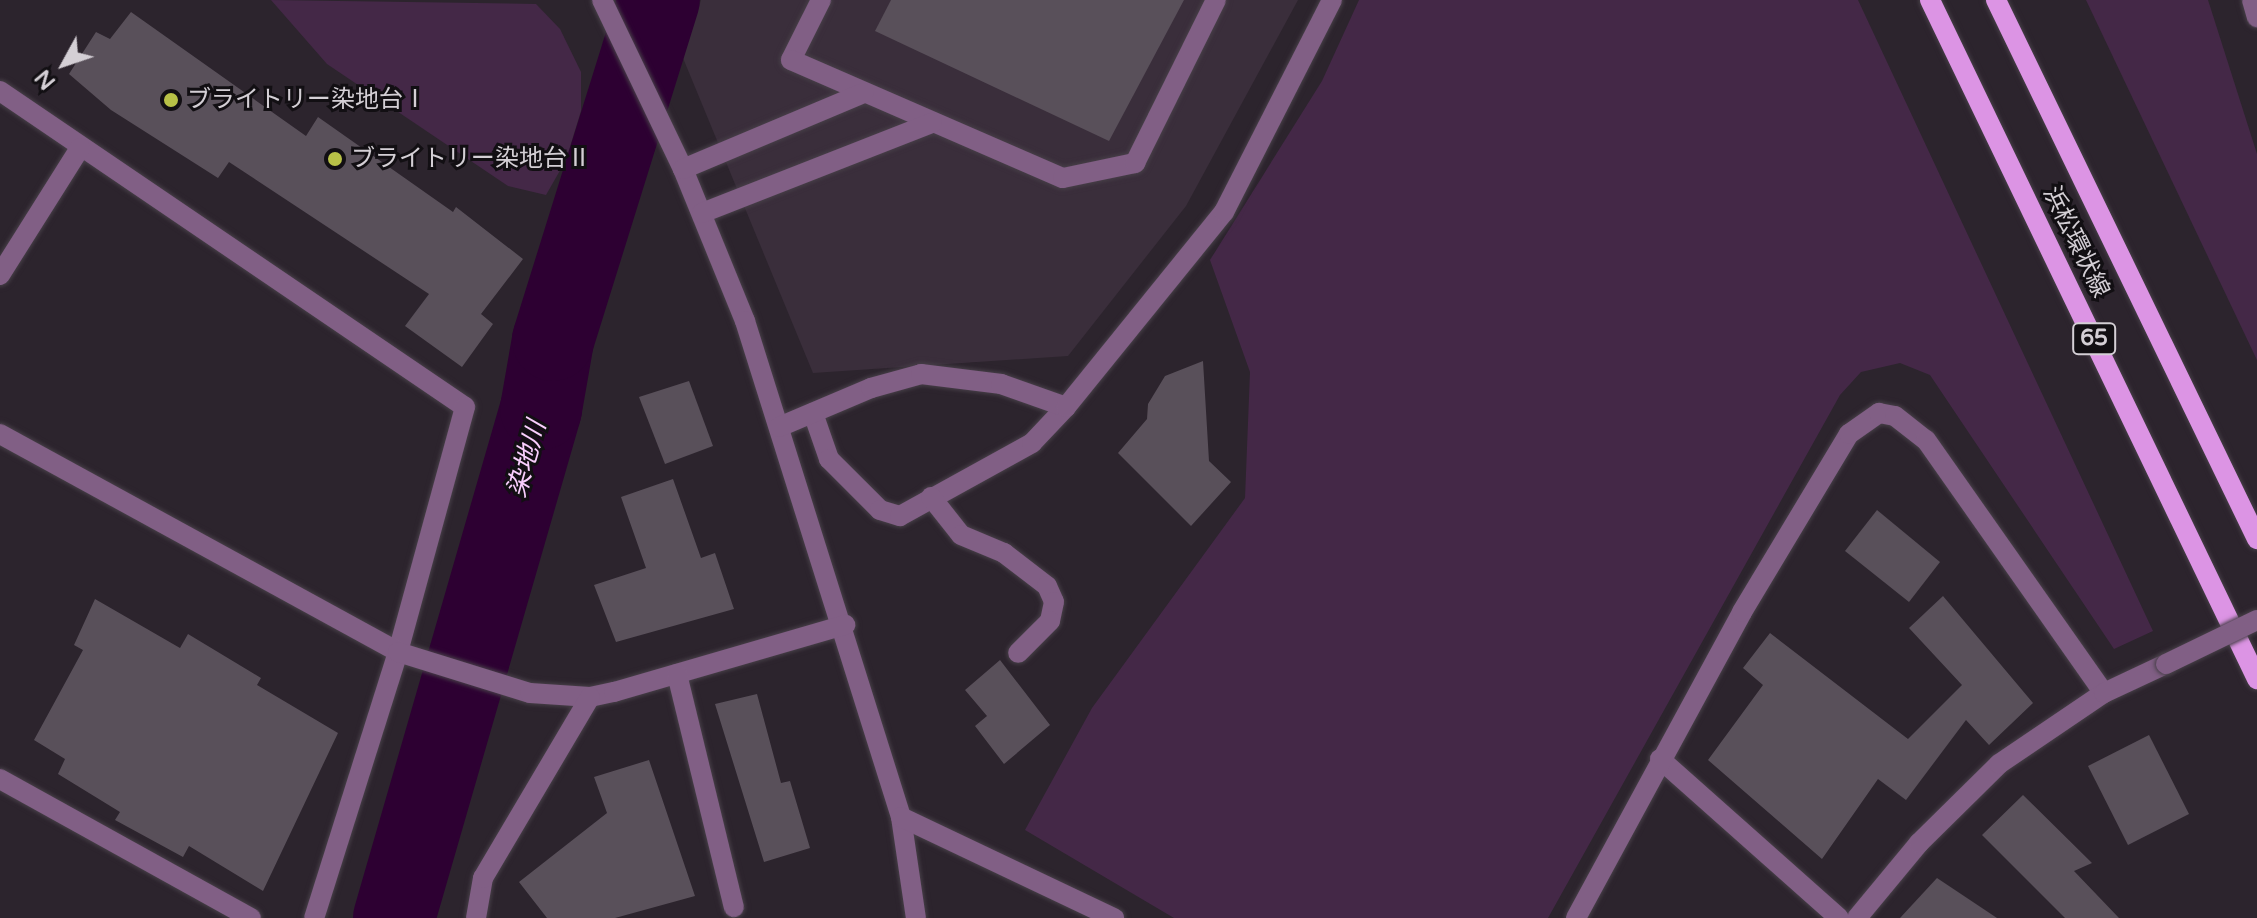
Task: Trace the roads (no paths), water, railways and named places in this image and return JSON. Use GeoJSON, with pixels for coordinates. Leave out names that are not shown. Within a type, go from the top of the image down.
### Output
{"type":"FeatureCollection","features":[{"type":"Feature","properties":{"kind":"main road","name":"浜松環状線"},"geometry":{"type":"LineString","coordinates":[[1930,0],[2257,679]]}},
{"type":"Feature","properties":{"kind":"main road","name":"浜松環状線"},"geometry":{"type":"LineString","coordinates":[[1996,0],[2257,539]]}},
{"type":"Feature","properties":{"kind":"street"},"geometry":{"type":"LineString","coordinates":[[602,0],[702,213],[779,427],[845,625],[901,817],[916,918]]}},
{"type":"Feature","properties":{"kind":"street"},"geometry":{"type":"LineString","coordinates":[[821,0],[791,60],[1063,178],[1135,163],[1216,0]]}},
{"type":"Feature","properties":{"kind":"street"},"geometry":{"type":"LineString","coordinates":[[813,413],[829,459],[880,510],[900,516],[1032,443],[1066,407],[1224,212],[1332,0]]}},
{"type":"Feature","properties":{"kind":"street"},"geometry":{"type":"LineString","coordinates":[[2252,0],[2257,17]]}},
{"type":"Feature","properties":{"kind":"street"},"geometry":{"type":"LineString","coordinates":[[0,91],[465,407],[398,652],[314,918]]}},
{"type":"Feature","properties":{"kind":"street"},"geometry":{"type":"LineString","coordinates":[[683,169],[864,93]]}},
{"type":"Feature","properties":{"kind":"street"},"geometry":{"type":"LineString","coordinates":[[702,213],[932,123]]}},
{"type":"Feature","properties":{"kind":"street"},"geometry":{"type":"LineString","coordinates":[[0,275],[80,148]]}},
{"type":"Feature","properties":{"kind":"street"},"geometry":{"type":"LineString","coordinates":[[779,427],[921,374],[1001,384],[1066,407]]}},
{"type":"Feature","properties":{"kind":"street"},"geometry":{"type":"LineString","coordinates":[[1576,918],[1660,759],[1849,434],[1879,413],[1895,416],[1926,440],[2104,693]]}},
{"type":"Feature","properties":{"kind":"street"},"geometry":{"type":"LineString","coordinates":[[0,434],[398,652],[429,665],[530,693],[590,697],[845,625]]}},
{"type":"Feature","properties":{"kind":"street"},"geometry":{"type":"LineString","coordinates":[[931,497],[961,535],[1004,553],[1047,586],[1054,602],[1050,621],[1018,653]]}},
{"type":"Feature","properties":{"kind":"street"},"geometry":{"type":"LineString","coordinates":[[1857,918],[1970,791],[2040,734],[2104,693],[2257,620]]}},
{"type":"Feature","properties":{"kind":"street"},"geometry":{"type":"LineString","coordinates":[[677,674],[734,907]]}},
{"type":"Feature","properties":{"kind":"street"},"geometry":{"type":"LineString","coordinates":[[476,918],[483,878],[590,697]]}},
{"type":"Feature","properties":{"kind":"street"},"geometry":{"type":"LineString","coordinates":[[1660,759],[1839,918]]}},
{"type":"Feature","properties":{"kind":"street"},"geometry":{"type":"LineString","coordinates":[[0,779],[251,918]]}},
{"type":"Feature","properties":{"kind":"street"},"geometry":{"type":"LineString","coordinates":[[901,817],[1114,918]]}},
{"type":"Feature","properties":{"kind":"waterway","name":"染地川"},"geometry":{"type":"LineString","coordinates":[[394,918],[541,409],[553,340],[659,0]]}},
{"type":"Feature","properties":{"kind":"place","name":"ブライトリー染地台Ⅰ"},"geometry":{"type":"Point","coordinates":[171,100]}},
{"type":"Feature","properties":{"kind":"place","name":"ブライトリー染地台Ⅱ"},"geometry":{"type":"Point","coordinates":[335,159]}}]}
